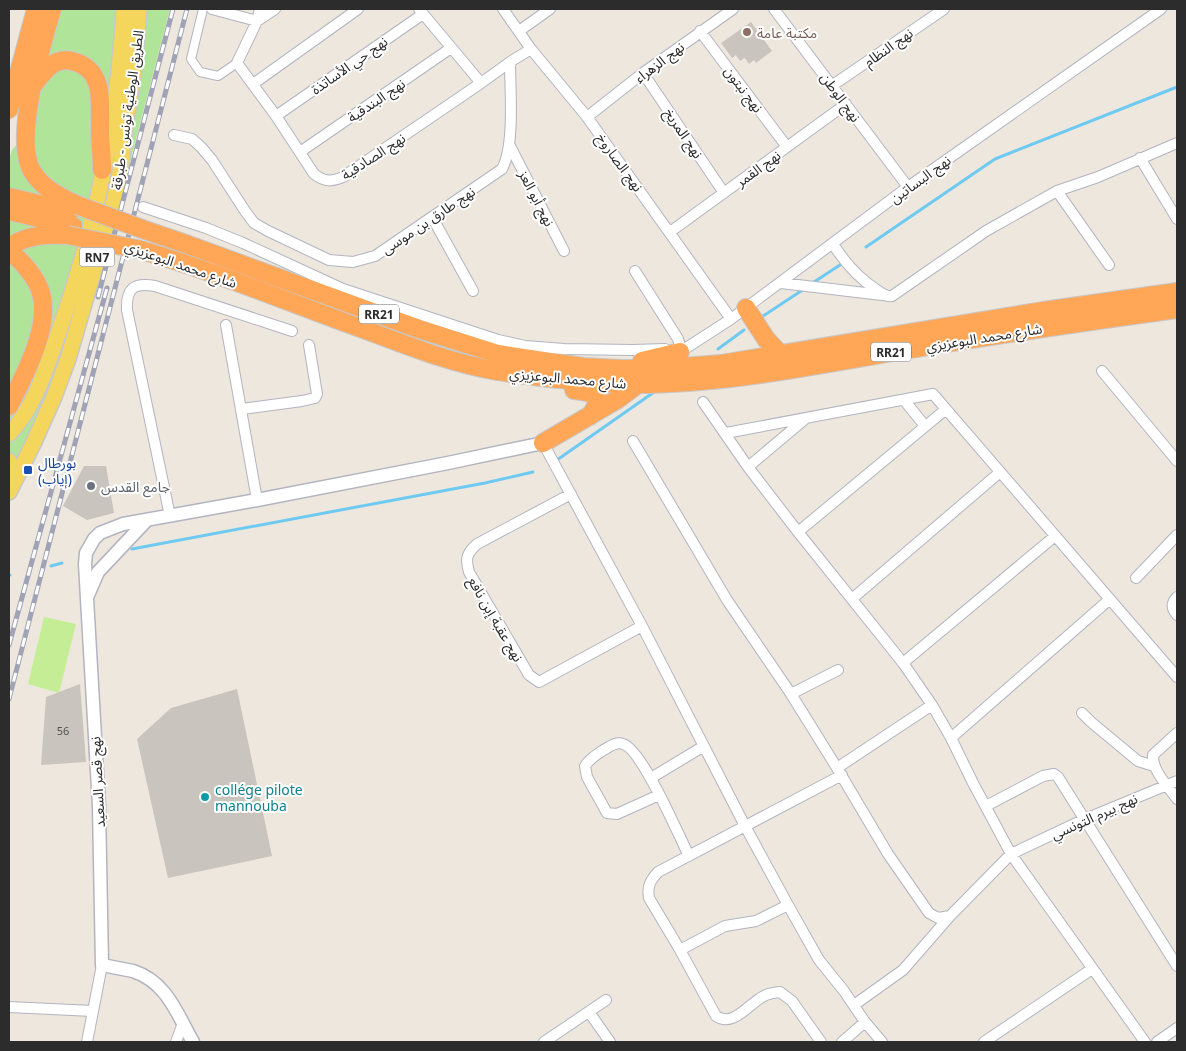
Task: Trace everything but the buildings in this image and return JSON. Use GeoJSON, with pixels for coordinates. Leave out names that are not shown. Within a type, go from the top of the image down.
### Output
{"type":"FeatureCollection","features":[{"type":"Feature","properties":{"kind":"highway"},"geometry":{"type":"LineString","coordinates":[[9,109],[36,9]]}},
{"type":"Feature","properties":{"kind":"highway"},"geometry":{"type":"LineString","coordinates":[[52,9],[32,88],[25,142],[26,157],[32,172],[52,193],[73,220]]}},
{"type":"Feature","properties":{"kind":"highway"},"geometry":{"type":"LineString","coordinates":[[32,88],[46,68],[58,62],[68,60],[82,64],[91,72],[98,84],[100,101],[102,170]]}},
{"type":"Feature","properties":{"kind":"highway"},"geometry":{"type":"LineString","coordinates":[[9,196],[73,220]]}},
{"type":"Feature","properties":{"kind":"highway"},"geometry":{"type":"LineString","coordinates":[[9,211],[73,220]]}},
{"type":"Feature","properties":{"kind":"highway"},"geometry":{"type":"LineString","coordinates":[[9,406],[36,345],[42,323],[43,308],[40,292],[31,273],[12,246],[42,235],[73,220]]}},
{"type":"Feature","properties":{"kind":"highway","name":"شارع محمد البوعزيزي"},"geometry":{"type":"LineString","coordinates":[[73,220],[142,230],[211,253],[419,329],[498,354],[582,367],[655,369],[722,364],[780,354],[1044,319],[1177,309]]}},
{"type":"Feature","properties":{"kind":"highway","name":"شارع محمد البوعزيزي"},"geometry":{"type":"LineString","coordinates":[[73,220],[137,249],[186,264],[448,359],[495,371],[604,384],[638,384],[730,378],[834,362],[1177,292]]}},
{"type":"Feature","properties":{"kind":"highway","name":"RR21"},"geometry":{"type":"LineString","coordinates":[[1044,319],[1089,297],[1177,281]]}},
{"type":"Feature","properties":{"kind":"highway"},"geometry":{"type":"LineString","coordinates":[[746,308],[766,339],[780,354]]}},
{"type":"Feature","properties":{"kind":"highway","name":"RR21"},"geometry":{"type":"LineString","coordinates":[[1044,319],[1093,328],[1177,319]]}},
{"type":"Feature","properties":{"kind":"highway"},"geometry":{"type":"LineString","coordinates":[[582,367],[647,360],[682,349]]}},
{"type":"Feature","properties":{"kind":"highway"},"geometry":{"type":"LineString","coordinates":[[495,371],[543,384],[592,393],[598,400],[598,404],[590,416]]}},
{"type":"Feature","properties":{"kind":"highway"},"geometry":{"type":"LineString","coordinates":[[543,443],[618,399],[638,384]]}},
{"type":"Feature","properties":{"kind":"main road","name":"الطريق الوطنية تونس - طبرقة"},"geometry":{"type":"LineString","coordinates":[[9,434],[24,416],[36,391],[56,341],[88,238],[112,125],[124,9]]}},
{"type":"Feature","properties":{"kind":"main road","name":"الطريق الوطنية تونس - طبرقة"},"geometry":{"type":"LineString","coordinates":[[9,492],[33,444],[68,360],[114,201],[120,172],[133,76],[139,9]]}},
{"type":"Feature","properties":{"kind":"main road","name":"RN7"},"geometry":{"type":"LineString","coordinates":[[9,461],[12,476],[9,492]]}},
{"type":"Feature","properties":{"kind":"street"},"geometry":{"type":"LineString","coordinates":[[203,9],[190,60],[200,72],[218,76],[237,63],[257,20],[260,9]]}},
{"type":"Feature","properties":{"kind":"street"},"geometry":{"type":"LineString","coordinates":[[212,9],[257,20],[275,9]]}},
{"type":"Feature","properties":{"kind":"street"},"geometry":{"type":"LineString","coordinates":[[253,84],[358,9]]}},
{"type":"Feature","properties":{"kind":"street","name":"نهج الصاروخ"},"geometry":{"type":"LineString","coordinates":[[503,9],[532,49],[587,117],[731,319]]}},
{"type":"Feature","properties":{"kind":"street"},"geometry":{"type":"LineString","coordinates":[[520,31],[550,9]]}},
{"type":"Feature","properties":{"kind":"street","name":"نهج الزهراء"},"geometry":{"type":"LineString","coordinates":[[587,117],[643,73],[733,9]]}},
{"type":"Feature","properties":{"kind":"street","name":"نهج الوطن"},"geometry":{"type":"LineString","coordinates":[[774,9],[908,187]]}},
{"type":"Feature","properties":{"kind":"street","name":"نهج النظام"},"geometry":{"type":"LineString","coordinates":[[833,85],[944,9]]}},
{"type":"Feature","properties":{"kind":"street","name":"نهج البساتين"},"geometry":{"type":"LineString","coordinates":[[682,349],[731,319],[908,187],[1161,9]]}},
{"type":"Feature","properties":{"kind":"street"},"geometry":{"type":"LineString","coordinates":[[421,11],[482,83]]}},
{"type":"Feature","properties":{"kind":"street","name":"نهج حي الأساتذة"},"geometry":{"type":"LineString","coordinates":[[276,116],[421,11]]}},
{"type":"Feature","properties":{"kind":"street","name":"نهج نبتون"},"geometry":{"type":"LineString","coordinates":[[700,31],[787,147]]}},
{"type":"Feature","properties":{"kind":"street","name":"نهج البندقية"},"geometry":{"type":"LineString","coordinates":[[300,152],[452,48]]}},
{"type":"Feature","properties":{"kind":"street","name":"نهج الصادقية"},"geometry":{"type":"LineString","coordinates":[[237,63],[276,116],[314,174],[323,181],[332,182],[343,177],[510,62],[532,49]]}},
{"type":"Feature","properties":{"kind":"street","name":"نهج طارق بن موسى"},"geometry":{"type":"LineString","coordinates":[[174,135],[192,139],[201,147],[212,160],[254,223],[329,260],[353,262],[375,256],[502,169],[507,160],[510,146],[510,62]]}},
{"type":"Feature","properties":{"kind":"street","name":"نهج المريخ"},"geometry":{"type":"LineString","coordinates":[[643,73],[724,193]]}},
{"type":"Feature","properties":{"kind":"street","name":"نهج القمر"},"geometry":{"type":"LineString","coordinates":[[670,232],[846,104]]}},
{"type":"Feature","properties":{"kind":"street"},"geometry":{"type":"LineString","coordinates":[[781,283],[889,297],[898,293],[986,232],[1057,191],[1177,143]]}},
{"type":"Feature","properties":{"kind":"street","name":"نهج أبو العز"},"geometry":{"type":"LineString","coordinates":[[510,146],[564,251]]}},
{"type":"Feature","properties":{"kind":"street"},"geometry":{"type":"LineString","coordinates":[[1140,158],[1177,219]]}},
{"type":"Feature","properties":{"kind":"street"},"geometry":{"type":"LineString","coordinates":[[1057,191],[1109,265]]}},
{"type":"Feature","properties":{"kind":"street"},"geometry":{"type":"LineString","coordinates":[[143,207],[206,228],[243,243],[343,289],[498,340],[525,346],[564,348],[682,349],[678,339],[635,271]]}},
{"type":"Feature","properties":{"kind":"street"},"geometry":{"type":"LineString","coordinates":[[432,217],[473,291]]}},
{"type":"Feature","properties":{"kind":"street"},"geometry":{"type":"LineString","coordinates":[[833,244],[862,280],[885,295]]}},
{"type":"Feature","properties":{"kind":"street"},"geometry":{"type":"LineString","coordinates":[[170,516],[127,310],[127,295],[130,289],[142,284],[155,286],[292,331]]}},
{"type":"Feature","properties":{"kind":"street"},"geometry":{"type":"LineString","coordinates":[[226,325],[257,500]]}},
{"type":"Feature","properties":{"kind":"street"},"geometry":{"type":"LineString","coordinates":[[242,409],[302,402],[315,398],[309,346]]}},
{"type":"Feature","properties":{"kind":"street"},"geometry":{"type":"LineString","coordinates":[[1102,370],[1177,461]]}},
{"type":"Feature","properties":{"kind":"street"},"geometry":{"type":"LineString","coordinates":[[726,432],[806,419],[933,394],[1177,677]]}},
{"type":"Feature","properties":{"kind":"street"},"geometry":{"type":"LineString","coordinates":[[904,400],[925,426]]}},
{"type":"Feature","properties":{"kind":"street"},"geometry":{"type":"LineString","coordinates":[[703,402],[726,432],[748,467],[903,663],[932,705],[951,738],[1011,854],[1145,1042]]}},
{"type":"Feature","properties":{"kind":"street"},"geometry":{"type":"LineString","coordinates":[[798,532],[945,410]]}},
{"type":"Feature","properties":{"kind":"street"},"geometry":{"type":"LineString","coordinates":[[748,467],[806,419]]}},
{"type":"Feature","properties":{"kind":"street"},"geometry":{"type":"LineString","coordinates":[[633,440],[727,600],[791,694],[888,854],[928,913],[938,918],[950,916]]}},
{"type":"Feature","properties":{"kind":"street"},"geometry":{"type":"LineString","coordinates":[[543,443],[642,626],[745,826],[819,960],[882,1042]]}},
{"type":"Feature","properties":{"kind":"street","name":"نهج قصر السعيد"},"geometry":{"type":"LineString","coordinates":[[102,966],[99,806],[85,564],[86,553],[94,539],[100,533],[123,524],[257,500],[543,443]]}},
{"type":"Feature","properties":{"kind":"street"},"geometry":{"type":"LineString","coordinates":[[853,598],[999,472]]}},
{"type":"Feature","properties":{"kind":"street","name":"نهج عقبة إبن نافع"},"geometry":{"type":"LineString","coordinates":[[571,494],[477,544],[468,552],[466,560],[469,572],[529,675],[539,682],[642,626]]}},
{"type":"Feature","properties":{"kind":"street"},"geometry":{"type":"LineString","coordinates":[[86,599],[98,572],[147,520]]}},
{"type":"Feature","properties":{"kind":"street"},"geometry":{"type":"LineString","coordinates":[[1136,578],[1177,535]]}},
{"type":"Feature","properties":{"kind":"street"},"geometry":{"type":"LineString","coordinates":[[903,663],[1055,536]]}},
{"type":"Feature","properties":{"kind":"street"},"geometry":{"type":"LineString","coordinates":[[1177,597],[1172,605],[1177,615]]}},
{"type":"Feature","properties":{"kind":"street"},"geometry":{"type":"LineString","coordinates":[[951,738],[1110,599]]}},
{"type":"Feature","properties":{"kind":"street"},"geometry":{"type":"LineString","coordinates":[[791,694],[838,670]]}},
{"type":"Feature","properties":{"kind":"street"},"geometry":{"type":"LineString","coordinates":[[821,1042],[792,1001],[780,992],[764,996],[738,1016],[728,1020],[722,1020],[716,1016],[680,950],[648,898],[650,882],[658,872],[745,826],[839,771],[932,705]]}},
{"type":"Feature","properties":{"kind":"street"},"geometry":{"type":"LineString","coordinates":[[1082,713],[1138,762],[1154,766]]}},
{"type":"Feature","properties":{"kind":"street"},"geometry":{"type":"LineString","coordinates":[[1177,733],[1153,755],[1152,762],[1157,772],[1172,782],[1177,799]]}},
{"type":"Feature","properties":{"kind":"street"},"geometry":{"type":"LineString","coordinates":[[659,795],[617,814],[607,813],[587,777],[585,766],[588,761],[616,743],[629,746],[651,778],[689,856]]}},
{"type":"Feature","properties":{"kind":"street"},"geometry":{"type":"LineString","coordinates":[[651,778],[704,746]]}},
{"type":"Feature","properties":{"kind":"street"},"geometry":{"type":"LineString","coordinates":[[986,806],[1043,776],[1054,774],[1058,777],[1177,966]]}},
{"type":"Feature","properties":{"kind":"street","name":"نهج بيرم التونسي"},"geometry":{"type":"LineString","coordinates":[[854,1005],[904,970],[950,916],[1011,854],[1084,819],[1172,782]]}},
{"type":"Feature","properties":{"kind":"street"},"geometry":{"type":"LineString","coordinates":[[680,950],[725,926],[756,921],[788,905]]}},
{"type":"Feature","properties":{"kind":"street"},"geometry":{"type":"LineString","coordinates":[[87,1042],[102,966],[133,972],[151,980],[160,987],[168,997],[193,1042]]}},
{"type":"Feature","properties":{"kind":"street"},"geometry":{"type":"LineString","coordinates":[[984,1042],[1092,969]]}},
{"type":"Feature","properties":{"kind":"street"},"geometry":{"type":"LineString","coordinates":[[544,1042],[606,1000]]}},
{"type":"Feature","properties":{"kind":"street"},"geometry":{"type":"LineString","coordinates":[[9,1007],[93,1011]]}},
{"type":"Feature","properties":{"kind":"street"},"geometry":{"type":"LineString","coordinates":[[589,1012],[610,1042]]}},
{"type":"Feature","properties":{"kind":"street"},"geometry":{"type":"LineString","coordinates":[[842,1042],[865,1022]]}},
{"type":"Feature","properties":{"kind":"street"},"geometry":{"type":"LineString","coordinates":[[176,1042],[183,1024]]}},
{"type":"Feature","properties":{"kind":"street"},"geometry":{"type":"LineString","coordinates":[[1158,1042],[1177,1028]]}},
{"type":"Feature","properties":{"kind":"green space"},"geometry":{"type":"Polygon","coordinates":[[[58,9],[170,9],[104,261],[73,321],[36,419],[9,475],[9,160],[12,150],[27,132],[58,9]]]}},
{"type":"Feature","properties":{"kind":"green space"},"geometry":{"type":"Polygon","coordinates":[[[44,617],[76,624],[59,693],[28,684],[44,617]]]}},
{"type":"Feature","properties":{"kind":"waterway"},"geometry":{"type":"LineString","coordinates":[[866,247],[995,159],[1177,87]]}},
{"type":"Feature","properties":{"kind":"waterway"},"geometry":{"type":"LineString","coordinates":[[811,284],[843,263]]}},
{"type":"Feature","properties":{"kind":"waterway"},"geometry":{"type":"LineString","coordinates":[[760,318],[804,289]]}},
{"type":"Feature","properties":{"kind":"waterway"},"geometry":{"type":"LineString","coordinates":[[718,349],[744,330]]}},
{"type":"Feature","properties":{"kind":"waterway"},"geometry":{"type":"LineString","coordinates":[[557,460],[657,390]]}},
{"type":"Feature","properties":{"kind":"waterway"},"geometry":{"type":"LineString","coordinates":[[132,549],[485,483],[533,472]]}},
{"type":"Feature","properties":{"kind":"waterway"},"geometry":{"type":"LineString","coordinates":[[51,566],[62,563]]}},
{"type":"Feature","properties":{"kind":"railway"},"geometry":{"type":"LineString","coordinates":[[98,297],[173,9]]}},
{"type":"Feature","properties":{"kind":"railway"},"geometry":{"type":"LineString","coordinates":[[9,699],[187,9]]}},
{"type":"Feature","properties":{"kind":"railway"},"geometry":{"type":"LineString","coordinates":[[9,645],[107,288]]}},
{"type":"Feature","properties":{"kind":"place","name":"مكتبة عامة"},"geometry":{"type":"Point","coordinates":[747,32]}},
{"type":"Feature","properties":{"kind":"place","name":"بورطال (إياب)"},"geometry":{"type":"Point","coordinates":[28,470]}},
{"type":"Feature","properties":{"kind":"place","name":"جامع القدس"},"geometry":{"type":"Point","coordinates":[91,486]}},
{"type":"Feature","properties":{"kind":"place","name":"collége pilote mannouba"},"geometry":{"type":"Point","coordinates":[205,797]}}]}
